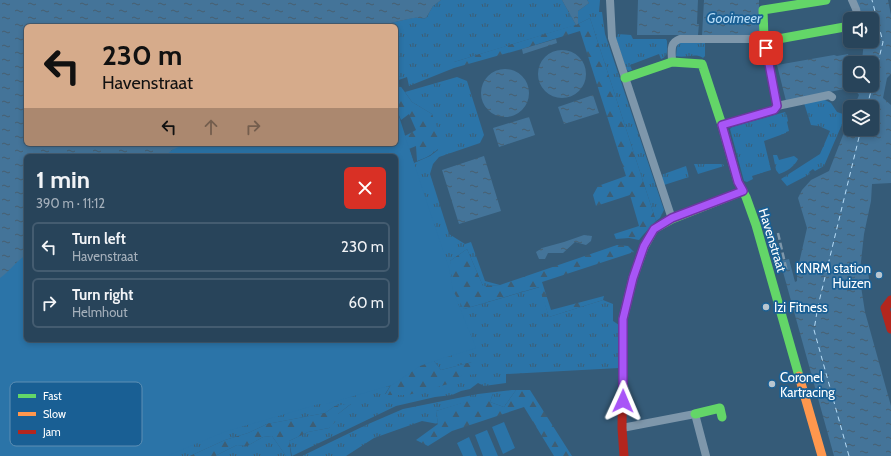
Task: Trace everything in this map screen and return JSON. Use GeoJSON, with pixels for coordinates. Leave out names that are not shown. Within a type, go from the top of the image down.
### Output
{"type":"FeatureCollection","features":[{"type":"Feature","properties":{"kind":"street"},"geometry":{"type":"LineString","coordinates":[[610,0],[612,38],[624,78],[672,218]]}},
{"type":"Feature","properties":{"kind":"street"},"geometry":{"type":"LineString","coordinates":[[777,106],[764,39],[763,10],[826,0]]}},
{"type":"Feature","properties":{"kind":"street"},"geometry":{"type":"LineString","coordinates":[[852,0],[857,12]]}},
{"type":"Feature","properties":{"kind":"street"},"geometry":{"type":"LineString","coordinates":[[624,78],[672,62],[672,46],[675,41],[680,39],[778,39],[843,27]]}},
{"type":"Feature","properties":{"kind":"street","name":"Havenstraat"},"geometry":{"type":"LineString","coordinates":[[672,62],[702,64],[722,125],[738,182],[756,225],[822,456]]}},
{"type":"Feature","properties":{"kind":"street"},"geometry":{"type":"LineString","coordinates":[[722,125],[774,110],[777,106],[829,95],[832,97]]}},
{"type":"Feature","properties":{"kind":"street"},"geometry":{"type":"LineString","coordinates":[[624,456],[622,428],[623,319],[633,278],[644,246],[654,229],[672,218],[743,191]]}},
{"type":"Feature","properties":{"kind":"street"},"geometry":{"type":"LineString","coordinates":[[891,300],[885,308],[891,329]]}},
{"type":"Feature","properties":{"kind":"street"},"geometry":{"type":"LineString","coordinates":[[622,428],[720,408],[722,418]]}},
{"type":"Feature","properties":{"kind":"street"},"geometry":{"type":"LineString","coordinates":[[695,414],[706,456]]}},
{"type":"Feature","properties":{"kind":"green space"},"geometry":{"type":"Polygon","coordinates":[[[0,0],[24,24],[24,146],[398,146],[398,116],[449,268],[453,291],[476,348],[420,366],[392,385],[326,404],[319,404],[224,432],[167,456],[0,456],[0,0]]]}},
{"type":"Feature","properties":{"kind":"green space"},"geometry":{"type":"Polygon","coordinates":[[[441,0],[562,0],[576,25],[454,62],[454,68],[409,86],[407,77],[398,80],[398,24],[388,24],[413,18],[426,18],[433,6],[441,0]]]}},
{"type":"Feature","properties":{"kind":"green space"},"geometry":{"type":"Polygon","coordinates":[[[587,0],[600,0],[599,12],[602,12],[605,34],[664,210],[660,218],[656,221],[590,18],[578,24],[578,11],[589,3],[587,0]]]}},
{"type":"Feature","properties":{"kind":"green space"},"geometry":{"type":"Polygon","coordinates":[[[590,18],[656,221],[639,240],[629,238],[616,239],[614,234],[639,226],[630,195],[596,206],[593,195],[598,186],[626,176],[580,31],[454,68],[454,62],[578,24],[590,18]]]}},
{"type":"Feature","properties":{"kind":"green space"},"geometry":{"type":"Polygon","coordinates":[[[618,34],[631,35],[633,39],[666,39],[667,52],[664,58],[661,59],[659,54],[630,65],[632,70],[628,71],[616,38],[618,34]]]}},
{"type":"Feature","properties":{"kind":"green space"},"geometry":{"type":"Polygon","coordinates":[[[705,41],[705,56],[703,58],[700,56],[676,56],[677,46],[679,43],[705,41]]]}},
{"type":"Feature","properties":{"kind":"green space"},"geometry":{"type":"Polygon","coordinates":[[[457,77],[467,81],[484,135],[480,143],[439,157],[433,164],[430,174],[449,234],[465,244],[471,242],[485,281],[500,285],[483,286],[467,249],[450,261],[464,309],[540,287],[549,317],[603,300],[613,304],[613,321],[619,325],[619,368],[506,374],[506,383],[484,386],[478,383],[470,389],[452,395],[435,397],[396,406],[292,456],[289,441],[308,432],[329,428],[338,414],[351,404],[335,406],[325,413],[267,424],[248,433],[225,440],[190,456],[0,456],[10,411],[10,446],[142,446],[142,382],[17,382],[26,342],[398,342],[398,154],[361,154],[220,146],[398,146],[398,113],[414,163],[430,156],[438,150],[432,114],[412,102],[405,92],[457,77]],[[434,361],[394,380],[385,394],[461,376],[472,362],[441,370],[434,361]]]}},
{"type":"Feature","properties":{"kind":"green space"},"geometry":{"type":"Polygon","coordinates":[[[398,85],[412,102],[432,114],[443,143],[432,154],[417,161],[416,146],[399,153],[403,137],[416,130],[409,114],[401,120],[398,113],[398,85]]]}},
{"type":"Feature","properties":{"kind":"green space"},"geometry":{"type":"Polygon","coordinates":[[[823,99],[831,103],[837,112],[843,114],[843,122],[824,166],[815,171],[813,169],[809,172],[810,174],[787,186],[781,179],[820,154],[830,131],[819,126],[811,125],[804,103],[823,99]]]}},
{"type":"Feature","properties":{"kind":"green space"},"geometry":{"type":"Polygon","coordinates":[[[785,112],[789,131],[764,141],[771,170],[752,176],[753,179],[747,182],[744,181],[730,129],[732,127],[785,112]]]}},
{"type":"Feature","properties":{"kind":"green space"},"geometry":{"type":"Polygon","coordinates":[[[773,155],[777,155],[779,160],[794,156],[798,159],[790,168],[779,174],[776,170],[773,155]]]}},
{"type":"Feature","properties":{"kind":"green space"},"geometry":{"type":"Polygon","coordinates":[[[694,164],[723,164],[724,166],[698,174],[694,164]]]}},
{"type":"Feature","properties":{"kind":"green space"},"geometry":{"type":"Polygon","coordinates":[[[686,166],[689,177],[664,185],[661,175],[686,166]]]}},
{"type":"Feature","properties":{"kind":"green space"},"geometry":{"type":"Polygon","coordinates":[[[617,245],[628,246],[634,252],[542,282],[551,310],[604,296],[603,300],[549,317],[539,287],[464,309],[453,291],[450,261],[467,249],[483,286],[500,285],[617,245]]]}},
{"type":"Feature","properties":{"kind":"green space"},"geometry":{"type":"Polygon","coordinates":[[[399,346],[434,361],[441,370],[472,362],[475,374],[461,376],[459,381],[408,395],[385,395],[394,380],[399,346]]]}},
{"type":"Feature","properties":{"kind":"green space"},"geometry":{"type":"Polygon","coordinates":[[[516,390],[504,407],[490,402],[493,394],[436,411],[438,424],[422,421],[374,438],[346,456],[302,456],[403,409],[478,394],[516,390]]]}},
{"type":"Feature","properties":{"kind":"green space"},"geometry":{"type":"Polygon","coordinates":[[[516,390],[530,390],[572,456],[554,456],[524,407],[452,431],[428,446],[416,440],[438,424],[436,411],[493,393],[490,402],[504,407],[516,390]]]}},
{"type":"Feature","properties":{"kind":"green space"},"geometry":{"type":"Polygon","coordinates":[[[352,403],[338,414],[338,419],[329,428],[308,432],[289,441],[291,456],[286,456],[272,436],[263,437],[247,446],[237,445],[215,456],[190,456],[225,440],[248,433],[267,424],[325,413],[335,406],[352,403]]]}},
{"type":"Feature","properties":{"kind":"green space"},"geometry":{"type":"Polygon","coordinates":[[[504,422],[515,448],[503,454],[492,427],[504,422]]]}},
{"type":"Feature","properties":{"kind":"green space"},"geometry":{"type":"Polygon","coordinates":[[[487,430],[498,456],[483,456],[475,435],[487,430]]]}},
{"type":"Feature","properties":{"kind":"green space"},"geometry":{"type":"Polygon","coordinates":[[[272,436],[286,456],[215,456],[237,445],[247,446],[263,437],[272,436]]]}},
{"type":"Feature","properties":{"kind":"green space"},"geometry":{"type":"Polygon","coordinates":[[[469,437],[477,456],[463,456],[457,443],[469,437]]]}},
{"type":"Feature","properties":{"kind":"water"},"geometry":{"type":"Polygon","coordinates":[[[0,0],[441,0],[433,6],[426,18],[414,18],[388,24],[24,24],[24,146],[181,146],[167,154],[24,154],[24,256],[0,278],[0,0]]]}},
{"type":"Feature","properties":{"kind":"water"},"geometry":{"type":"Polygon","coordinates":[[[562,0],[587,0],[589,3],[578,11],[578,24],[576,25],[562,0]]]}},
{"type":"Feature","properties":{"kind":"water","name":"Gooimeer"},"geometry":{"type":"Polygon","coordinates":[[[638,0],[759,0],[759,37],[637,35],[638,0]]]}},
{"type":"Feature","properties":{"kind":"water"},"geometry":{"type":"Polygon","coordinates":[[[855,0],[888,0],[891,15],[891,74],[887,78],[883,98],[891,105],[891,183],[872,184],[871,201],[864,234],[860,271],[868,271],[869,279],[860,280],[865,312],[891,406],[891,456],[834,456],[780,261],[789,259],[795,282],[797,281],[797,272],[807,228],[798,198],[802,190],[811,180],[829,171],[843,135],[879,136],[879,100],[857,100],[859,95],[857,92],[879,92],[879,56],[862,56],[863,48],[879,48],[879,12],[859,12],[855,0]]]}},
{"type":"Feature","properties":{"kind":"water"},"geometry":{"type":"Polygon","coordinates":[[[556,39],[557,43],[523,54],[522,49],[556,39]]]}},
{"type":"Feature","properties":{"kind":"water"},"geometry":{"type":"Polygon","coordinates":[[[562,50],[571,52],[579,57],[584,65],[586,74],[584,83],[579,91],[571,96],[562,98],[553,96],[545,91],[540,83],[538,74],[540,65],[545,57],[553,52],[562,50]]]}},
{"type":"Feature","properties":{"kind":"water"},"geometry":{"type":"Polygon","coordinates":[[[848,54],[849,56],[843,56],[843,89],[786,101],[777,65],[834,55],[837,56],[848,54]]]}},
{"type":"Feature","properties":{"kind":"water"},"geometry":{"type":"Polygon","coordinates":[[[500,69],[510,69],[522,76],[529,88],[529,98],[522,110],[510,117],[500,117],[492,113],[485,106],[481,98],[481,88],[485,80],[492,73],[500,69]]]}},
{"type":"Feature","properties":{"kind":"water"},"geometry":{"type":"Polygon","coordinates":[[[593,95],[599,113],[564,124],[558,107],[593,95]]]}},
{"type":"Feature","properties":{"kind":"water"},"geometry":{"type":"Polygon","coordinates":[[[529,117],[535,135],[499,147],[493,128],[529,117]]]}},
{"type":"Feature","properties":{"kind":"water"},"geometry":{"type":"Polygon","coordinates":[[[484,156],[501,211],[459,224],[442,170],[484,156]]]}},
{"type":"Feature","properties":{"kind":"water"},"geometry":{"type":"Polygon","coordinates":[[[584,235],[592,236],[591,241],[586,245],[575,242],[563,253],[548,253],[545,259],[539,259],[536,252],[542,248],[584,235]]]}},
{"type":"Feature","properties":{"kind":"pier"},"geometry":{"type":"Polygon","coordinates":[[[698,0],[704,0],[702,35],[698,35],[698,0]]]}},
{"type":"Feature","properties":{"kind":"ferry route"},"geometry":{"type":"LineString","coordinates":[[869,100],[883,42],[872,0]]}},
{"type":"Feature","properties":{"kind":"ferry route"},"geometry":{"type":"LineString","coordinates":[[849,456],[814,330],[818,306],[859,136]]}},
{"type":"Feature","properties":{"kind":"railway"},"geometry":{"type":"LineString","coordinates":[[778,233],[787,272]]}},
{"type":"Feature","properties":{"kind":"traffic: fast"},"geometry":{"type":"LineString","coordinates":[[826,0],[763,10],[764,39],[778,39],[843,27]]}},
{"type":"Feature","properties":{"kind":"traffic: fast"},"geometry":{"type":"LineString","coordinates":[[625,78],[672,62],[702,64],[722,125],[738,182],[746,197],[756,225],[799,376]]}},
{"type":"Feature","properties":{"kind":"traffic: fast"},"geometry":{"type":"LineString","coordinates":[[623,341],[623,319],[633,278],[644,247],[654,229],[672,219],[743,191]]}},
{"type":"Feature","properties":{"kind":"traffic: fast"},"geometry":{"type":"LineString","coordinates":[[695,414],[720,408],[722,417]]}},
{"type":"Feature","properties":{"kind":"traffic: slow"},"geometry":{"type":"LineString","coordinates":[[799,376],[822,456]]}},
{"type":"Feature","properties":{"kind":"traffic: jam"},"geometry":{"type":"LineString","coordinates":[[891,300],[885,308],[891,329]]}},
{"type":"Feature","properties":{"kind":"traffic: jam"},"geometry":{"type":"LineString","coordinates":[[623,341],[622,428],[624,456]]}},
{"type":"Feature","properties":{"kind":"place","name":"KNRM station Huizen"},"geometry":{"type":"Point","coordinates":[879,275]}},
{"type":"Feature","properties":{"kind":"place","name":"Izi Fitness"},"geometry":{"type":"Point","coordinates":[766,307]}},
{"type":"Feature","properties":{"kind":"place","name":"Coronel Kartracing"},"geometry":{"type":"Point","coordinates":[772,384]}},
{"type":"Feature","properties":{"kind":"route"},"geometry":{"type":"LineString","coordinates":[[623,401],[623,319],[633,278],[644,246],[654,229],[672,218],[705,207],[743,191],[738,182],[722,125],[774,110],[777,106],[766,48]]}}]}
